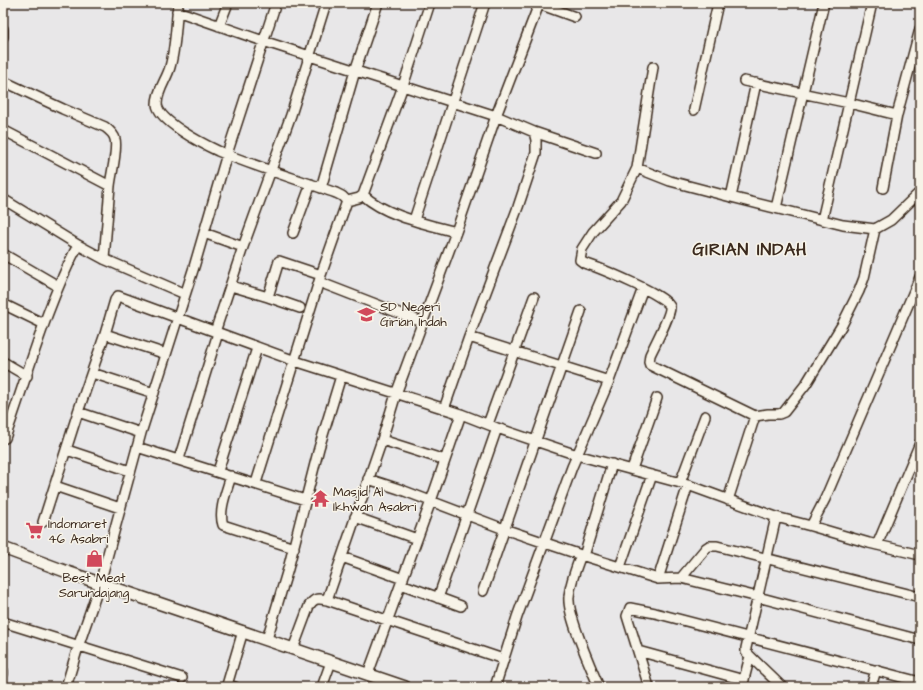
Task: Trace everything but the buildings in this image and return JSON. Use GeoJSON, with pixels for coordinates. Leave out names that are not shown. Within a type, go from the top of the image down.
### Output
{"type":"FeatureCollection","features":[{"type":"Feature","properties":{"kind":"street"},"geometry":{"type":"LineString","coordinates":[[219,26],[228,3]]}},
{"type":"Feature","properties":{"kind":"street"},"geometry":{"type":"LineString","coordinates":[[66,687],[100,583],[141,433],[204,233],[227,154],[276,3]]}},
{"type":"Feature","properties":{"kind":"street"},"geometry":{"type":"LineString","coordinates":[[179,459],[230,286],[291,115],[308,55],[326,3]]}},
{"type":"Feature","properties":{"kind":"street"},"geometry":{"type":"LineString","coordinates":[[321,188],[355,71],[378,3]]}},
{"type":"Feature","properties":{"kind":"street"},"geometry":{"type":"LineString","coordinates":[[347,201],[363,196],[403,86],[430,3]]}},
{"type":"Feature","properties":{"kind":"street"},"geometry":{"type":"LineString","coordinates":[[414,220],[451,103],[485,3]]}},
{"type":"Feature","properties":{"kind":"street"},"geometry":{"type":"LineString","coordinates":[[327,600],[382,440],[396,394],[456,232],[537,3],[575,17]]}},
{"type":"Feature","properties":{"kind":"street"},"geometry":{"type":"LineString","coordinates":[[694,110],[718,3]]}},
{"type":"Feature","properties":{"kind":"street"},"geometry":{"type":"LineString","coordinates":[[776,208],[824,3]]}},
{"type":"Feature","properties":{"kind":"street"},"geometry":{"type":"LineString","coordinates":[[822,220],[872,3]]}},
{"type":"Feature","properties":{"kind":"street"},"geometry":{"type":"LineString","coordinates":[[347,201],[342,196],[206,145],[169,122],[160,112],[157,106],[160,92],[173,58],[178,7],[219,26],[451,103],[496,116],[534,132],[596,153]]}},
{"type":"Feature","properties":{"kind":"street"},"geometry":{"type":"LineString","coordinates":[[3,29],[3,37]]}},
{"type":"Feature","properties":{"kind":"street"},"geometry":{"type":"LineString","coordinates":[[883,188],[897,115],[920,29]]}},
{"type":"Feature","properties":{"kind":"street"},"geometry":{"type":"LineString","coordinates":[[653,67],[637,168],[621,201],[593,232],[582,248],[580,260],[643,288],[666,301],[670,308],[665,323],[650,355],[648,362],[650,365],[755,416],[779,414],[784,412],[806,384],[842,325],[859,291],[864,278],[875,229]]}},
{"type":"Feature","properties":{"kind":"street"},"geometry":{"type":"LineString","coordinates":[[3,81],[105,127],[115,138],[116,146],[110,186],[104,259]]}},
{"type":"Feature","properties":{"kind":"street"},"geometry":{"type":"LineString","coordinates":[[744,81],[897,115]]}},
{"type":"Feature","properties":{"kind":"street"},"geometry":{"type":"LineString","coordinates":[[731,197],[756,84]]}},
{"type":"Feature","properties":{"kind":"street"},"geometry":{"type":"LineString","coordinates":[[3,130],[110,186]]}},
{"type":"Feature","properties":{"kind":"street"},"geometry":{"type":"LineString","coordinates":[[444,408],[508,235],[536,153],[536,140],[534,132]]}},
{"type":"Feature","properties":{"kind":"street"},"geometry":{"type":"LineString","coordinates":[[637,168],[670,181],[731,197],[843,225],[875,229],[891,220],[920,192]]}},
{"type":"Feature","properties":{"kind":"street"},"geometry":{"type":"LineString","coordinates":[[294,233],[311,184]]}},
{"type":"Feature","properties":{"kind":"street"},"geometry":{"type":"LineString","coordinates":[[363,196],[369,201],[396,215],[456,232]]}},
{"type":"Feature","properties":{"kind":"street"},"geometry":{"type":"LineString","coordinates":[[3,199],[78,245],[104,259],[185,294]]}},
{"type":"Feature","properties":{"kind":"street"},"geometry":{"type":"LineString","coordinates":[[256,483],[320,279],[347,201]]}},
{"type":"Feature","properties":{"kind":"street"},"geometry":{"type":"LineString","coordinates":[[204,233],[243,247]]}},
{"type":"Feature","properties":{"kind":"street"},"geometry":{"type":"LineString","coordinates":[[3,439],[5,438],[15,414],[58,286],[78,245]]}},
{"type":"Feature","properties":{"kind":"street"},"geometry":{"type":"LineString","coordinates":[[3,254],[58,286]]}},
{"type":"Feature","properties":{"kind":"street"},"geometry":{"type":"LineString","coordinates":[[268,297],[279,261],[422,322]]}},
{"type":"Feature","properties":{"kind":"street"},"geometry":{"type":"LineString","coordinates":[[811,526],[825,499],[920,277]]}},
{"type":"Feature","properties":{"kind":"street"},"geometry":{"type":"LineString","coordinates":[[230,286],[300,308]]}},
{"type":"Feature","properties":{"kind":"street"},"geometry":{"type":"LineString","coordinates":[[495,687],[517,617],[544,543],[577,455],[609,381],[643,288]]}},
{"type":"Feature","properties":{"kind":"street"},"geometry":{"type":"LineString","coordinates":[[43,522],[115,300],[118,296],[257,348],[396,394],[444,408],[577,455],[684,484],[776,518],[920,555]]}},
{"type":"Feature","properties":{"kind":"street"},"geometry":{"type":"LineString","coordinates":[[488,424],[534,297]]}},
{"type":"Feature","properties":{"kind":"street"},"geometry":{"type":"LineString","coordinates":[[3,304],[44,324]]}},
{"type":"Feature","properties":{"kind":"street"},"geometry":{"type":"LineString","coordinates":[[483,591],[581,310]]}},
{"type":"Feature","properties":{"kind":"street"},"geometry":{"type":"LineString","coordinates":[[105,334],[166,354]]}},
{"type":"Feature","properties":{"kind":"street"},"geometry":{"type":"LineString","coordinates":[[469,337],[609,381]]}},
{"type":"Feature","properties":{"kind":"street"},"geometry":{"type":"LineString","coordinates":[[218,471],[257,348]]}},
{"type":"Feature","properties":{"kind":"street"},"geometry":{"type":"LineString","coordinates":[[3,362],[27,376]]}},
{"type":"Feature","properties":{"kind":"street"},"geometry":{"type":"LineString","coordinates":[[92,373],[154,393]]}},
{"type":"Feature","properties":{"kind":"street"},"geometry":{"type":"LineString","coordinates":[[267,639],[294,548],[321,442],[340,376]]}},
{"type":"Feature","properties":{"kind":"street"},"geometry":{"type":"LineString","coordinates":[[632,469],[657,398]]}},
{"type":"Feature","properties":{"kind":"street"},"geometry":{"type":"LineString","coordinates":[[78,412],[141,433]]}},
{"type":"Feature","properties":{"kind":"street"},"geometry":{"type":"LineString","coordinates":[[368,674],[431,502],[461,414]]}},
{"type":"Feature","properties":{"kind":"street"},"geometry":{"type":"LineString","coordinates":[[658,579],[704,416]]}},
{"type":"Feature","properties":{"kind":"street"},"geometry":{"type":"LineString","coordinates":[[728,500],[755,416]]}},
{"type":"Feature","properties":{"kind":"street"},"geometry":{"type":"LineString","coordinates":[[438,598],[497,428]]}},
{"type":"Feature","properties":{"kind":"street"},"geometry":{"type":"LineString","coordinates":[[382,440],[445,460]]}},
{"type":"Feature","properties":{"kind":"street"},"geometry":{"type":"LineString","coordinates":[[877,545],[920,443]]}},
{"type":"Feature","properties":{"kind":"street"},"geometry":{"type":"LineString","coordinates":[[137,447],[218,471],[306,500]]}},
{"type":"Feature","properties":{"kind":"street"},"geometry":{"type":"LineString","coordinates":[[67,450],[130,471]]}},
{"type":"Feature","properties":{"kind":"street"},"geometry":{"type":"LineString","coordinates":[[599,687],[578,634],[569,603],[570,591],[612,464]]}},
{"type":"Feature","properties":{"kind":"street"},"geometry":{"type":"LineString","coordinates":[[620,566],[652,475]]}},
{"type":"Feature","properties":{"kind":"street"},"geometry":{"type":"LineString","coordinates":[[231,476],[221,513],[223,525],[294,548]]}},
{"type":"Feature","properties":{"kind":"street"},"geometry":{"type":"LineString","coordinates":[[368,479],[400,489],[467,516],[544,543],[658,579],[681,578],[920,640]]}},
{"type":"Feature","properties":{"kind":"street"},"geometry":{"type":"LineString","coordinates":[[55,486],[120,508]]}},
{"type":"Feature","properties":{"kind":"street"},"geometry":{"type":"LineString","coordinates":[[355,518],[417,539]]}},
{"type":"Feature","properties":{"kind":"street"},"geometry":{"type":"LineString","coordinates":[[776,518],[748,637],[746,652],[782,687]]}},
{"type":"Feature","properties":{"kind":"street"},"geometry":{"type":"LineString","coordinates":[[681,578],[709,546],[727,548],[920,597]]}},
{"type":"Feature","properties":{"kind":"street"},"geometry":{"type":"LineString","coordinates":[[3,548],[100,583],[405,687]]}},
{"type":"Feature","properties":{"kind":"street"},"geometry":{"type":"LineString","coordinates":[[342,556],[438,598],[461,606]]}},
{"type":"Feature","properties":{"kind":"street"},"geometry":{"type":"LineString","coordinates":[[293,649],[309,606],[318,598],[504,660]]}},
{"type":"Feature","properties":{"kind":"street"},"geometry":{"type":"LineString","coordinates":[[649,687],[627,616],[630,608],[920,682]]}},
{"type":"Feature","properties":{"kind":"street"},"geometry":{"type":"LineString","coordinates":[[3,622],[78,647],[182,678]]}},
{"type":"Feature","properties":{"kind":"street"},"geometry":{"type":"LineString","coordinates":[[236,687],[227,685],[243,631]]}},
{"type":"Feature","properties":{"kind":"street"},"geometry":{"type":"LineString","coordinates":[[638,651],[743,683],[750,656]]}},
{"type":"Feature","properties":{"kind":"street"},"geometry":{"type":"LineString","coordinates":[[322,687],[330,662]]}},
{"type":"Feature","properties":{"kind":"street"},"geometry":{"type":"LineString","coordinates":[[871,687],[876,670]]}},
{"type":"Feature","properties":{"kind":"place","name":"SD Negeri Girian Indah"},"geometry":{"type":"Point","coordinates":[367,314]}},
{"type":"Feature","properties":{"kind":"place","name":"Masjid Al Ikhwan Asabri"},"geometry":{"type":"Point","coordinates":[320,499]}},
{"type":"Feature","properties":{"kind":"place","name":"Indomaret 46 Asabri"},"geometry":{"type":"Point","coordinates":[35,531]}},
{"type":"Feature","properties":{"kind":"place","name":"Best Meat Sarundajang"},"geometry":{"type":"Point","coordinates":[94,559]}},
{"type":"Feature","properties":{"kind":"district","name":"GIRIAN INDAH"},"geometry":{"type":"Point","coordinates":[750,250]}}]}
